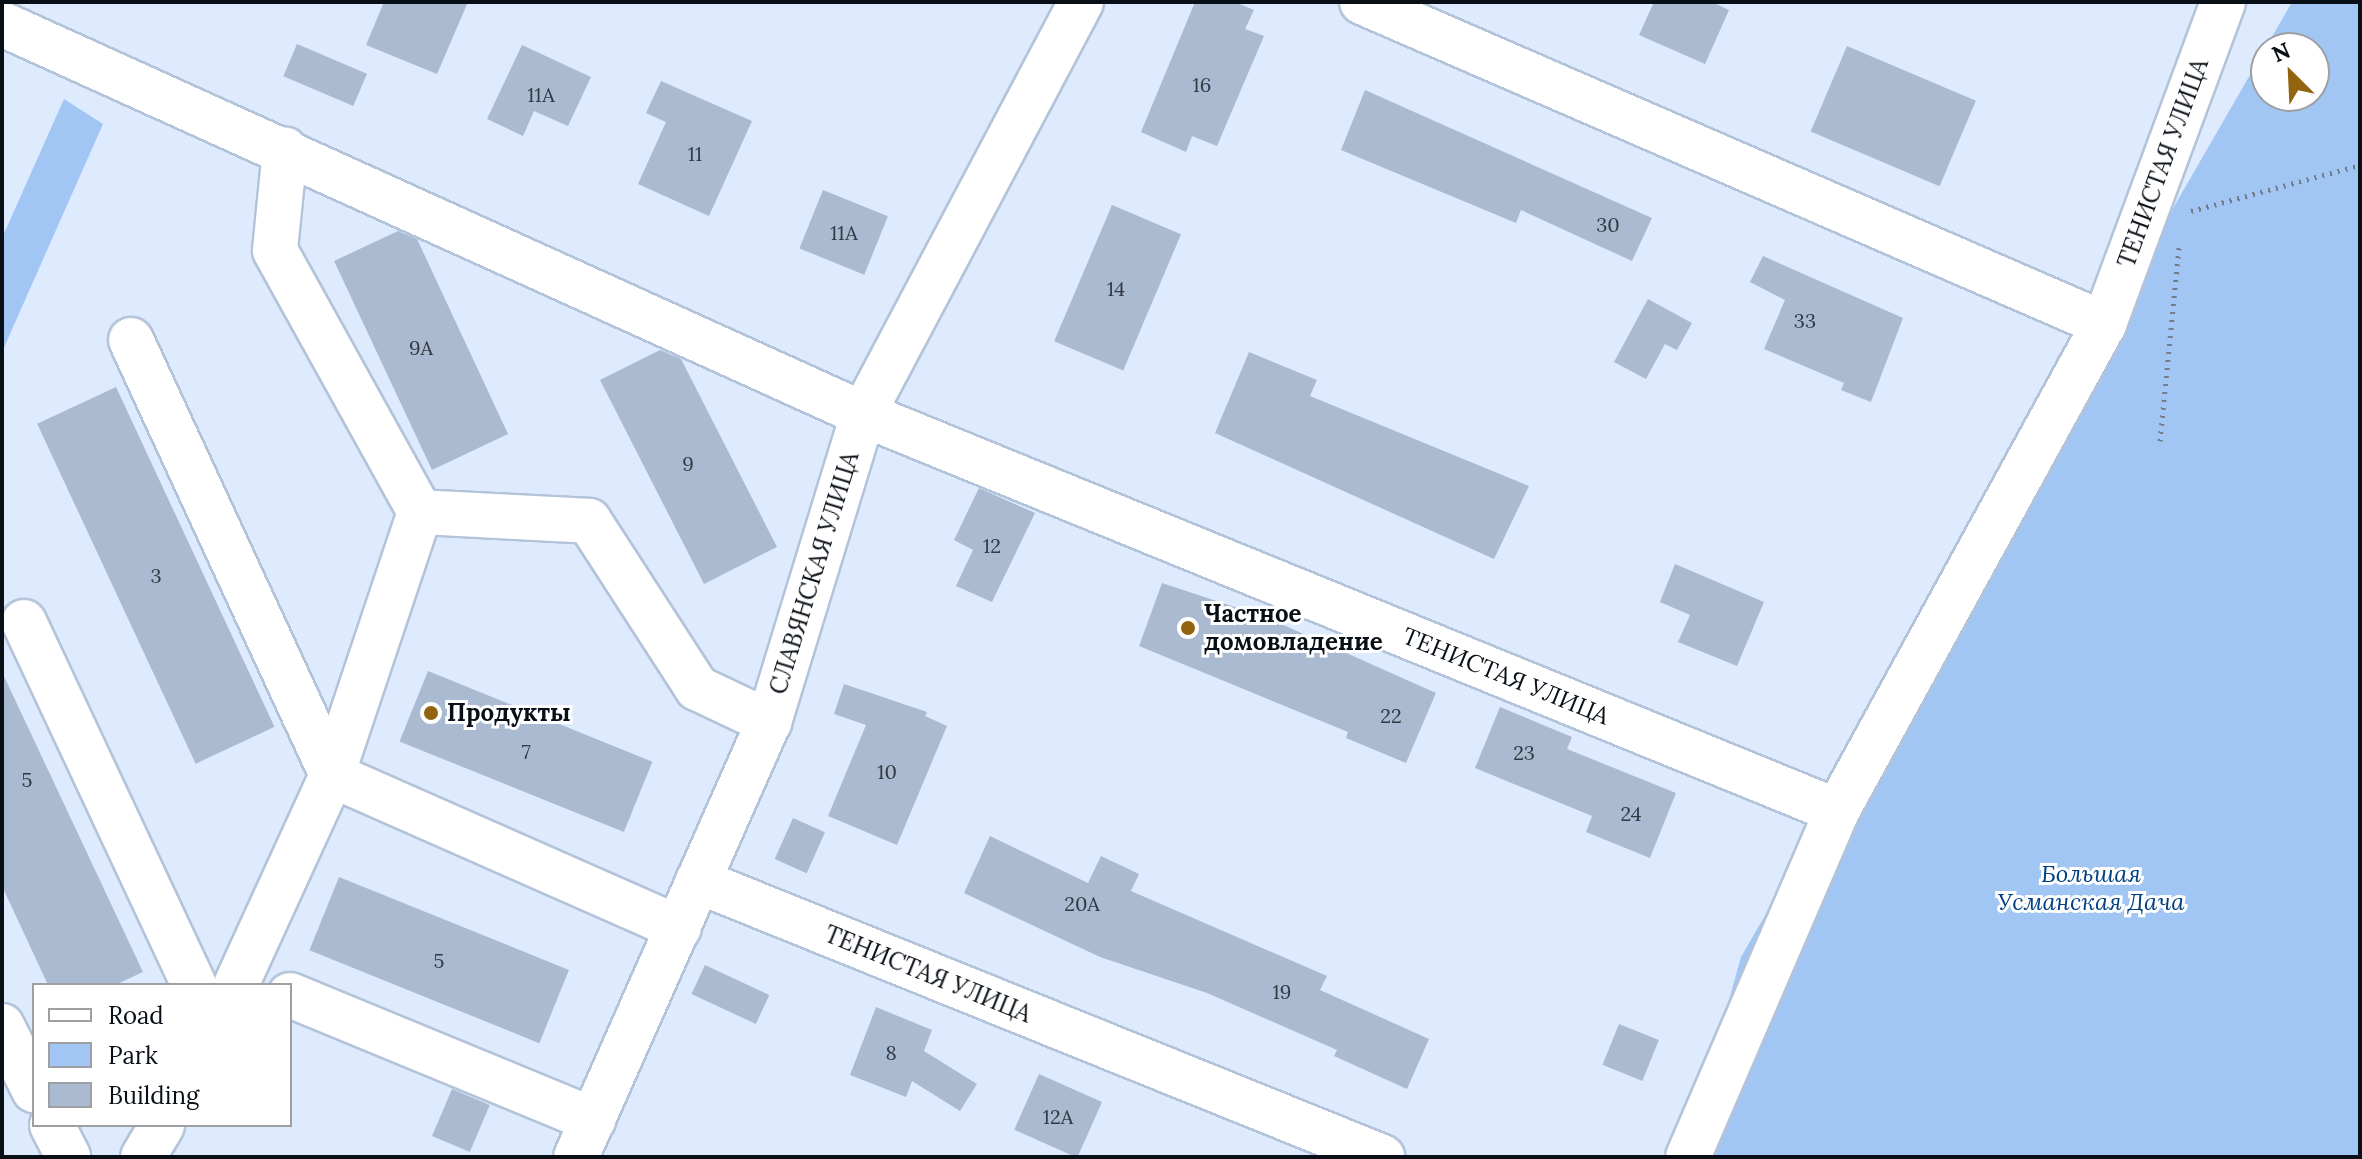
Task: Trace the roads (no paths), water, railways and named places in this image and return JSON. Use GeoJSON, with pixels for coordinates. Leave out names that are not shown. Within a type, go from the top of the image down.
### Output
{"type":"FeatureCollection","features":[{"type":"Feature","properties":{"kind":"street","name":"СЛАВЯНСКАЯ УЛИЦА"},"geometry":{"type":"LineString","coordinates":[[585,1139],[769,722],[863,414],[1081,2]]}},
{"type":"Feature","properties":{"kind":"street"},"geometry":{"type":"LineString","coordinates":[[1362,2],[2104,324]]}},
{"type":"Feature","properties":{"kind":"street","name":"ТЕНИСТАЯ УЛИЦА"},"geometry":{"type":"LineString","coordinates":[[1688,1157],[1837,811],[2104,324],[2223,2]]}},
{"type":"Feature","properties":{"kind":"street","name":"ТЕНИСТАЯ УЛИЦА"},"geometry":{"type":"LineString","coordinates":[[2,24],[285,149],[863,414],[1837,811]]}},
{"type":"Feature","properties":{"kind":"street"},"geometry":{"type":"LineString","coordinates":[[237,983],[332,775],[420,512],[275,250],[285,149]]}},
{"type":"Feature","properties":{"kind":"street"},"geometry":{"type":"LineString","coordinates":[[131,340],[332,775],[679,928]]}},
{"type":"Feature","properties":{"kind":"street"},"geometry":{"type":"LineString","coordinates":[[420,512],[589,521],[697,688],[769,722]]}},
{"type":"Feature","properties":{"kind":"street"},"geometry":{"type":"LineString","coordinates":[[24,622],[193,983]]}},
{"type":"Feature","properties":{"kind":"street","name":"ТЕНИСТАЯ УЛИЦА"},"geometry":{"type":"LineString","coordinates":[[698,881],[1382,1157]]}},
{"type":"Feature","properties":{"kind":"street"},"geometry":{"type":"LineString","coordinates":[[292,996],[585,1139]]}},
{"type":"Feature","properties":{"kind":"street"},"geometry":{"type":"LineString","coordinates":[[2,1026],[32,1086]]}},
{"type":"Feature","properties":{"kind":"street"},"geometry":{"type":"LineString","coordinates":[[53,1127],[68,1157]]}},
{"type":"Feature","properties":{"kind":"street"},"geometry":{"type":"LineString","coordinates":[[143,1157],[161,1127]]}},
{"type":"Feature","properties":{"kind":"place","name":"Частное домовладение"},"geometry":{"type":"Point","coordinates":[1188,628]}},
{"type":"Feature","properties":{"kind":"place","name":"Продукты"},"geometry":{"type":"Point","coordinates":[431,713]}},
{"type":"Feature","properties":{"kind":"park label","name":"Большая Усманская Дача"},"geometry":{"type":"Point","coordinates":[2091,888]}}]}
